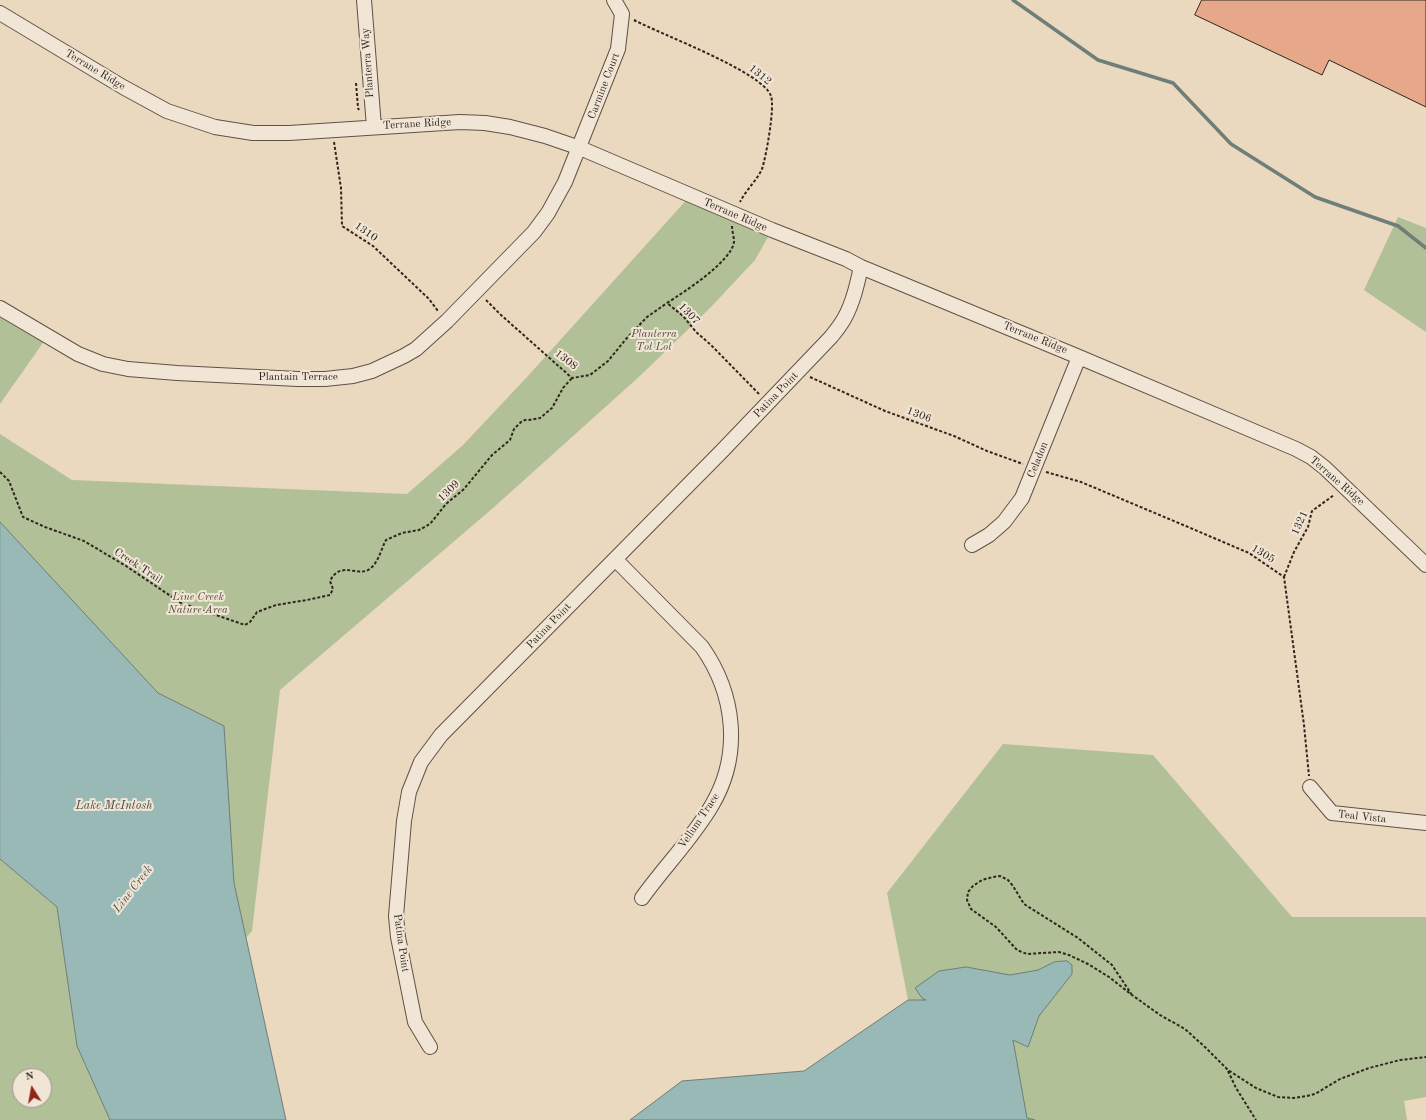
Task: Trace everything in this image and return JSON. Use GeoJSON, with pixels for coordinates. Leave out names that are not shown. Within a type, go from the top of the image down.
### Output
{"type":"FeatureCollection","features":[{"type":"Feature","properties":{"kind":"street","name":"Planterra Way"},"geometry":{"type":"LineString","coordinates":[[364,0],[374,127]]}},
{"type":"Feature","properties":{"kind":"street"},"geometry":{"type":"LineString","coordinates":[[614,0],[622,14]]}},
{"type":"Feature","properties":{"kind":"street","name":"Terrane Ridge"},"geometry":{"type":"LineString","coordinates":[[0,13],[123,87],[167,111],[215,127],[253,133],[289,133],[460,122],[485,123],[538,134],[580,148],[734,214],[846,259],[861,267],[1296,448],[1320,464],[1426,565]]}},
{"type":"Feature","properties":{"kind":"street","name":"Carmine Court"},"geometry":{"type":"LineString","coordinates":[[580,148],[618,48],[622,14]]}},
{"type":"Feature","properties":{"kind":"street","name":"Plantain Terrace"},"geometry":{"type":"LineString","coordinates":[[0,308],[78,354],[103,364],[128,369],[298,379],[325,379],[353,376],[372,371],[404,356],[416,348],[446,321],[534,232],[548,213],[565,182],[580,148]]}},
{"type":"Feature","properties":{"kind":"street","name":"Patina Point"},"geometry":{"type":"LineString","coordinates":[[430,1047],[415,1022],[398,937],[396,916],[404,821],[409,792],[421,762],[441,735],[768,404],[831,338],[844,320],[855,293],[861,267]]}},
{"type":"Feature","properties":{"kind":"street","name":"Celadon"},"geometry":{"type":"LineString","coordinates":[[972,545],[989,535],[1004,522],[1022,498],[1079,357]]}},
{"type":"Feature","properties":{"kind":"street","name":"Vellum Trace"},"geometry":{"type":"LineString","coordinates":[[615,559],[702,647],[712,662],[722,684],[728,704],[730,723],[731,746],[726,771],[712,806],[642,898]]}},
{"type":"Feature","properties":{"kind":"street","name":"Teal Vista"},"geometry":{"type":"LineString","coordinates":[[1310,787],[1332,814],[1426,823]]}},
{"type":"Feature","properties":{"kind":"path","name":"1312"},"geometry":{"type":"LineString","coordinates":[[622,14],[739,69],[761,84],[771,96],[772,108],[766,157],[761,171],[744,194],[734,214]]}},
{"type":"Feature","properties":{"kind":"path","name":"1310"},"geometry":{"type":"LineString","coordinates":[[333,131],[335,154],[341,188],[342,226],[373,246],[429,299],[446,321]]}},
{"type":"Feature","properties":{"kind":"path","name":"1307"},"geometry":{"type":"LineString","coordinates":[[734,214],[731,223],[734,242],[729,253],[699,281],[667,303],[683,316],[696,332],[711,345],[768,404]]}},
{"type":"Feature","properties":{"kind":"path","name":"1308"},"geometry":{"type":"LineString","coordinates":[[475,291],[572,378],[590,376],[608,361],[626,339],[647,318],[667,303]]}},
{"type":"Feature","properties":{"kind":"path","name":"1306"},"geometry":{"type":"LineString","coordinates":[[799,371],[885,411],[954,436],[987,451],[1035,469]]}},
{"type":"Feature","properties":{"kind":"path","name":"1309"},"geometry":{"type":"LineString","coordinates":[[333,589],[330,581],[332,576],[341,570],[363,572],[371,569],[386,540],[402,533],[419,530],[430,524],[446,504],[464,489],[492,456],[510,440],[514,429],[521,422],[540,418],[552,408],[563,388],[572,378]]}},
{"type":"Feature","properties":{"kind":"path","name":"1305"},"geometry":{"type":"LineString","coordinates":[[1035,469],[1081,482],[1249,553],[1284,577]]}},
{"type":"Feature","properties":{"kind":"path","name":"Creek Trail"},"geometry":{"type":"LineString","coordinates":[[0,472],[9,481],[24,517],[45,527],[84,541],[126,566],[181,603],[211,612],[236,623],[245,625],[250,622],[257,612],[276,605],[330,595],[333,589]]}},
{"type":"Feature","properties":{"kind":"path","name":"1321"},"geometry":{"type":"LineString","coordinates":[[1284,577],[1294,552],[1308,527],[1312,511],[1345,487]]}},
{"type":"Feature","properties":{"kind":"path"},"geometry":{"type":"LineString","coordinates":[[1284,577],[1304,725],[1310,787]]}},
{"type":"Feature","properties":{"kind":"path"},"geometry":{"type":"LineString","coordinates":[[1132,994],[1112,965],[1078,938],[1024,904],[1008,880],[1000,876],[993,876],[982,880],[973,886],[968,892],[967,900],[972,909],[996,927],[1017,950],[1027,954],[1059,952],[1069,955],[1103,974],[1160,1015],[1185,1029],[1228,1070],[1256,1088],[1278,1097],[1293,1098],[1315,1094],[1340,1079],[1369,1068],[1400,1060],[1426,1057]]}},
{"type":"Feature","properties":{"kind":"path"},"geometry":{"type":"LineString","coordinates":[[1228,1070],[1236,1088],[1256,1120]]}},
{"type":"Feature","properties":{"kind":"green space","name":"Line Creek Nature Area"},"geometry":{"type":"Polygon","coordinates":[[[690,196],[772,230],[755,260],[711,307],[641,375],[493,508],[280,690],[252,931],[128,1072],[0,582],[0,434],[72,480],[407,494],[463,445],[527,377],[690,196]]]}},
{"type":"Feature","properties":{"kind":"green space"},"geometry":{"type":"Polygon","coordinates":[[[1398,217],[1426,228],[1426,332],[1364,290],[1398,217]]]}},
{"type":"Feature","properties":{"kind":"green space"},"geometry":{"type":"Polygon","coordinates":[[[0,308],[47,337],[0,404],[0,308]]]}},
{"type":"Feature","properties":{"kind":"green space"},"geometry":{"type":"Polygon","coordinates":[[[1003,744],[1153,755],[1292,917],[1426,917],[1426,1097],[1404,1101],[1407,1120],[1035,1120],[1027,1118],[982,1033],[908,1000],[887,893],[1003,744]]]}},
{"type":"Feature","properties":{"kind":"green space"},"geometry":{"type":"Polygon","coordinates":[[[0,859],[57,907],[77,1046],[110,1120],[0,1120],[0,859]]]}},
{"type":"Feature","properties":{"kind":"water","name":"Lake McIntosh"},"geometry":{"type":"Polygon","coordinates":[[[0,522],[158,693],[224,726],[234,883],[286,1120],[110,1120],[77,1046],[57,907],[0,859],[0,522]]]}},
{"type":"Feature","properties":{"kind":"water"},"geometry":{"type":"Polygon","coordinates":[[[1067,961],[1072,965],[1072,974],[1039,1016],[1028,1047],[1013,1040],[1027,1118],[1035,1120],[630,1120],[682,1081],[804,1071],[908,1000],[926,1000],[922,998],[915,988],[939,971],[966,967],[1010,975],[1038,970],[1054,962],[1067,961]]]}},
{"type":"Feature","properties":{"kind":"building"},"geometry":{"type":"Polygon","coordinates":[[[1202,0],[1426,0],[1426,107],[1329,60],[1322,75],[1195,15],[1202,0]]]}},
{"type":"Feature","properties":{"kind":"waterway"},"geometry":{"type":"LineString","coordinates":[[1013,0],[1098,60],[1173,83],[1231,144],[1315,197],[1398,226],[1426,248]]}},
{"type":"Feature","properties":{"kind":"park label","name":"Planterra Tot Lot"},"geometry":{"type":"Point","coordinates":[654,340]}},
{"type":"Feature","properties":{"kind":"water label","name":"Line Creek"},"geometry":{"type":"Point","coordinates":[133,889]}}]}
